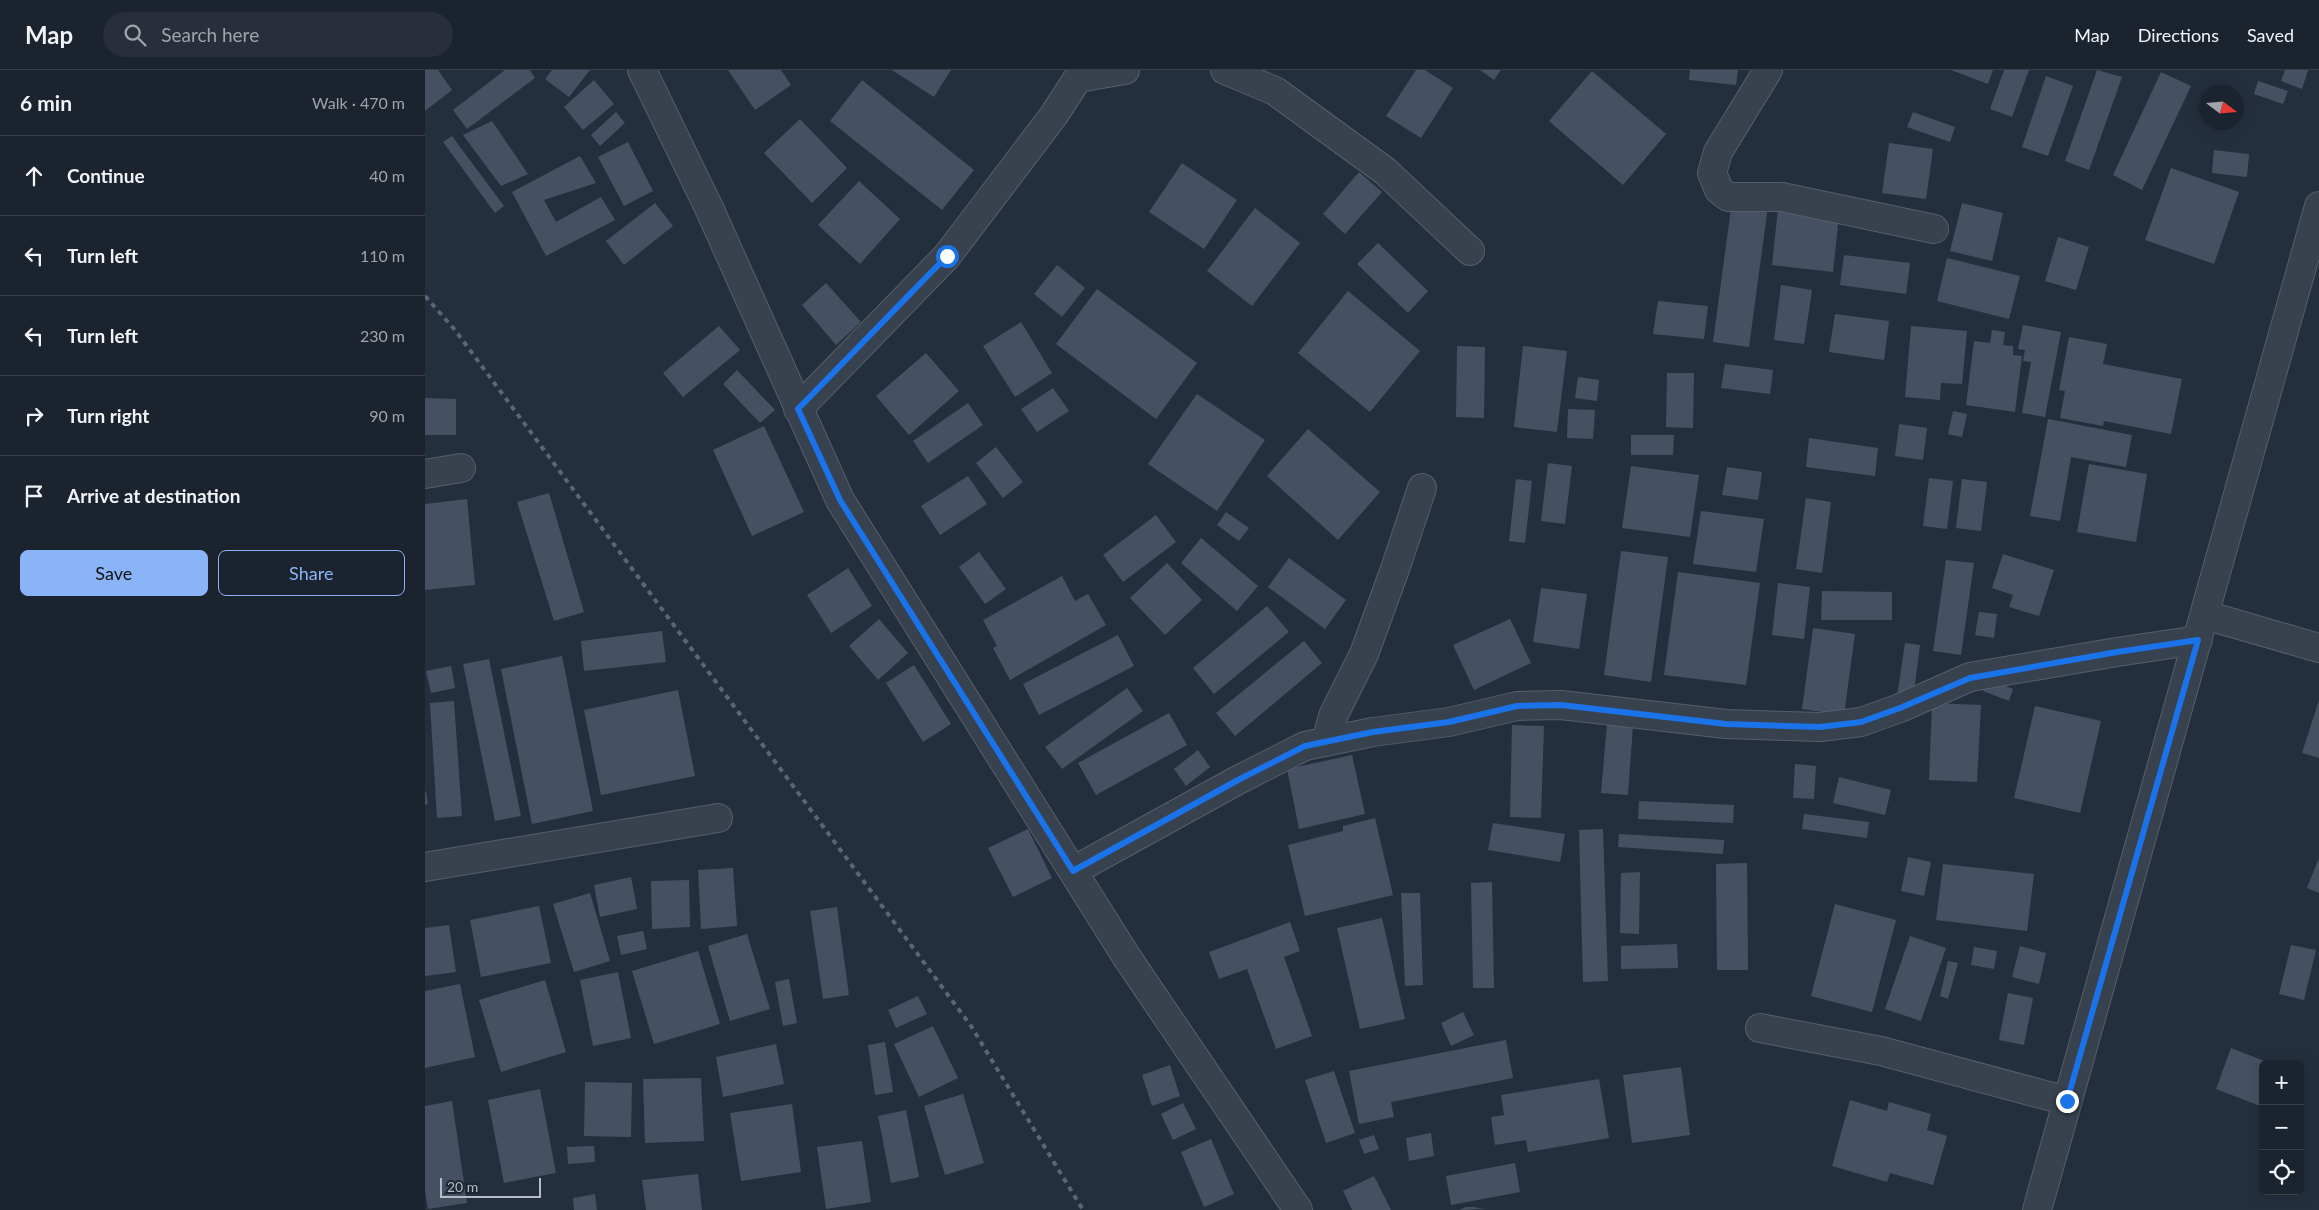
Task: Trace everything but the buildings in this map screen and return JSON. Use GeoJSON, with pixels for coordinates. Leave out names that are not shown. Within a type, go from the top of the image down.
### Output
{"type":"FeatureCollection","features":[{"type":"Feature","properties":{"kind":"street"},"geometry":{"type":"LineString","coordinates":[[642,70],[709,208],[840,500],[1126,956],[1298,1210]]}},
{"type":"Feature","properties":{"kind":"street"},"geometry":{"type":"LineString","coordinates":[[798,409],[947,256],[1055,115],[1080,74],[1125,70]]}},
{"type":"Feature","properties":{"kind":"street"},"geometry":{"type":"LineString","coordinates":[[1225,70],[1275,91],[1371,160],[1470,251]]}},
{"type":"Feature","properties":{"kind":"street"},"geometry":{"type":"LineString","coordinates":[[1768,70],[1718,152],[1712,173],[1719,190],[1728,197],[1782,197],[1934,228]]}},
{"type":"Feature","properties":{"kind":"street"},"geometry":{"type":"LineString","coordinates":[[2037,1210],[2319,206]]}},
{"type":"Feature","properties":{"kind":"street"},"geometry":{"type":"LineString","coordinates":[[425,474],[461,468]]}},
{"type":"Feature","properties":{"kind":"street"},"geometry":{"type":"LineString","coordinates":[[1326,742],[1333,716],[1364,654],[1395,569],[1421,488]]}},
{"type":"Feature","properties":{"kind":"street"},"geometry":{"type":"LineString","coordinates":[[1073,871],[1238,780],[1305,746],[1373,732],[1449,722],[1517,706],[1561,705],[1726,724],[1820,727],[1861,722],[1900,708],[1970,678],[2117,652],[2201,628],[2319,648]]}},
{"type":"Feature","properties":{"kind":"street"},"geometry":{"type":"LineString","coordinates":[[425,867],[718,818]]}},
{"type":"Feature","properties":{"kind":"street"},"geometry":{"type":"LineString","coordinates":[[1760,1028],[1881,1051],[2067,1101]]}},
{"type":"Feature","properties":{"kind":"railway"},"geometry":{"type":"LineString","coordinates":[[425,296],[455,330],[971,1026],[1083,1210]]}},
{"type":"Feature","properties":{"kind":"route"},"geometry":{"type":"LineString","coordinates":[[947,256],[798,409],[840,500],[1073,871],[1151,830],[1238,780],[1305,746],[1373,732],[1449,722],[1517,706],[1561,705],[1726,724],[1820,727],[1861,722],[1900,708],[1970,678],[2198,640],[2067,1101]]}}]}
